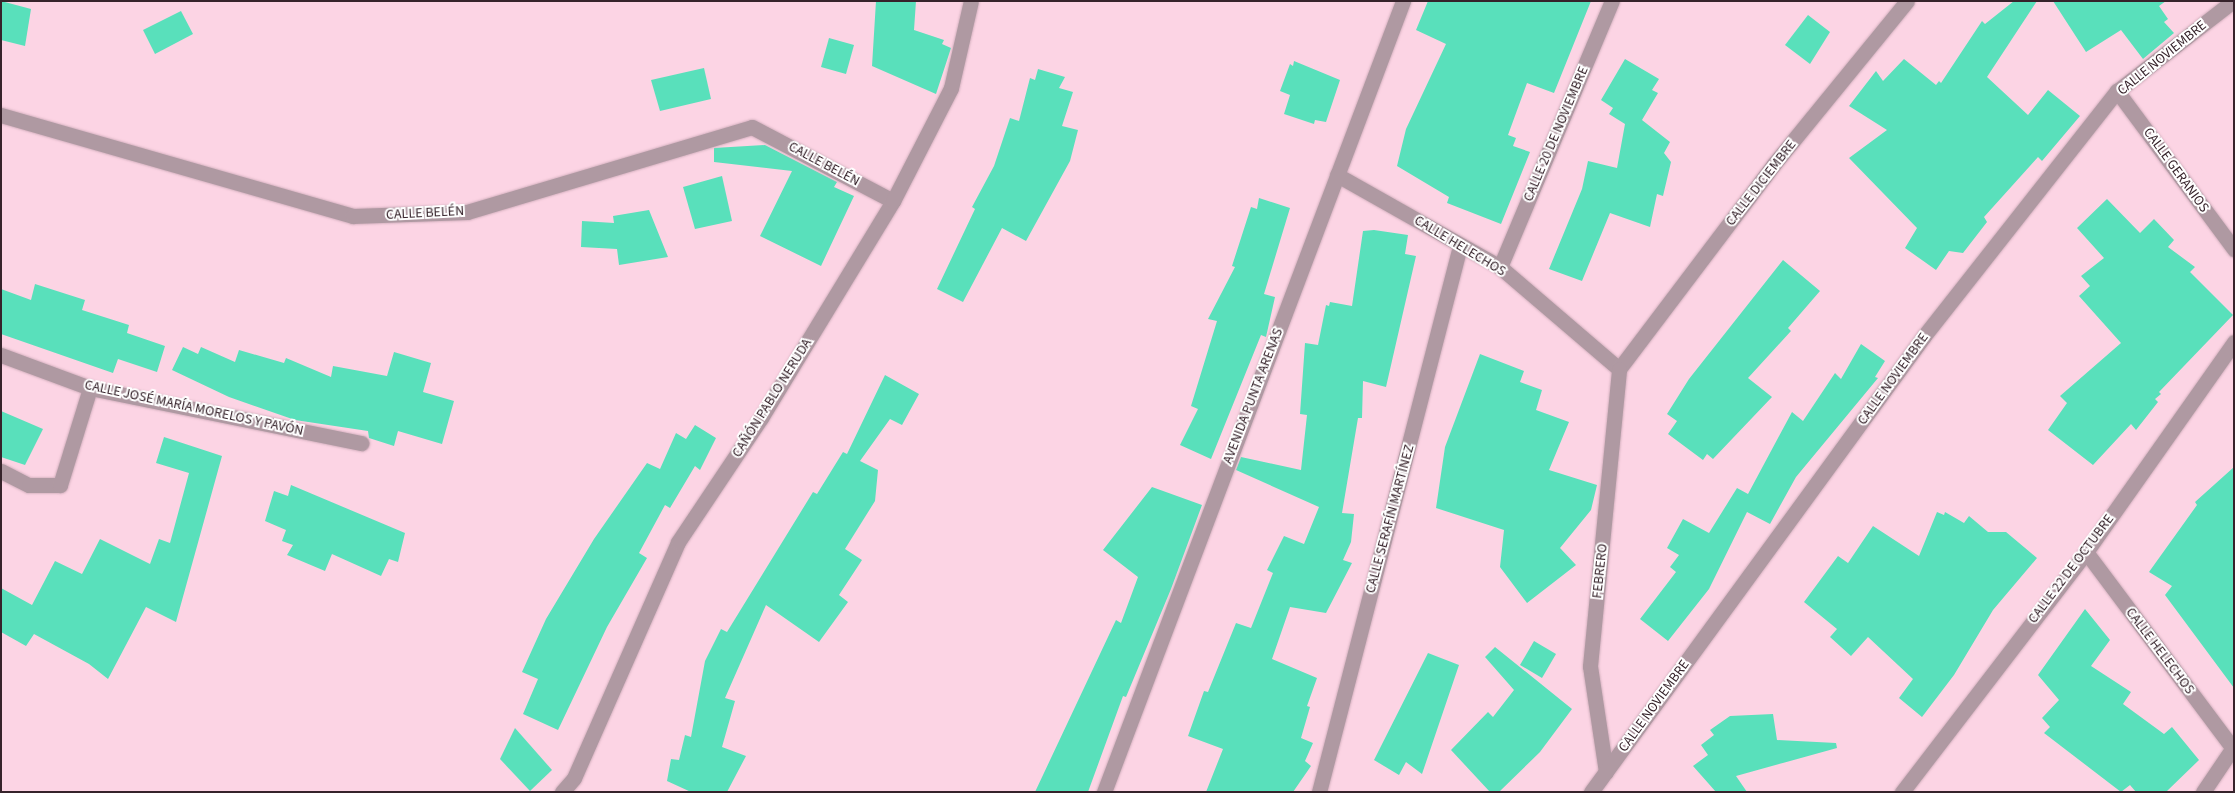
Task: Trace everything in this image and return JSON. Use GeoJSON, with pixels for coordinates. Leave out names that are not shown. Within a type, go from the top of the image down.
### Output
{"type":"FeatureCollection","features":[{"type":"Feature","properties":{"kind":"street","name":"CAÑÓN PABLO NERUDA"},"geometry":{"type":"LineString","coordinates":[[562,792],[574,778],[678,542],[761,418],[893,200],[951,88],[971,1]]}},
{"type":"Feature","properties":{"kind":"street","name":"AVENIDA PUNTA ARENAS"},"geometry":{"type":"LineString","coordinates":[[1104,792],[1403,1]]}},
{"type":"Feature","properties":{"kind":"street","name":"CALLE 20 DE NOVIEMBRE"},"geometry":{"type":"LineString","coordinates":[[1500,267],[1612,1]]}},
{"type":"Feature","properties":{"kind":"street","name":"CALLE DICIEMBRE"},"geometry":{"type":"LineString","coordinates":[[1620,369],[1774,164],[1907,1]]}},
{"type":"Feature","properties":{"kind":"street","name":"CALLE NOVIEMBRE"},"geometry":{"type":"LineString","coordinates":[[1591,792],[1924,336],[2117,91],[2234,1]]}},
{"type":"Feature","properties":{"kind":"street","name":"CALLE GERANIOS"},"geometry":{"type":"LineString","coordinates":[[2117,91],[2234,249]]}},
{"type":"Feature","properties":{"kind":"street","name":"CALLE BELÉN"},"geometry":{"type":"LineString","coordinates":[[1,115],[353,216],[467,212],[752,127],[893,200]]}},
{"type":"Feature","properties":{"kind":"street","name":"CALLE HELECHOS"},"geometry":{"type":"LineString","coordinates":[[1337,175],[1500,267],[1620,369]]}},
{"type":"Feature","properties":{"kind":"street","name":"CALLE SERAFÍN MARTÍNEZ"},"geometry":{"type":"LineString","coordinates":[[1319,792],[1460,246]]}},
{"type":"Feature","properties":{"kind":"street","name":"CALLE 22 DE OCTUBRE"},"geometry":{"type":"LineString","coordinates":[[1902,792],[2086,552],[2234,342]]}},
{"type":"Feature","properties":{"kind":"street","name":"CALLE JOSÉ MARÍA MORELOS Y PAVÓN"},"geometry":{"type":"LineString","coordinates":[[1,356],[90,388],[361,443]]}},
{"type":"Feature","properties":{"kind":"street","name":"FEBRERO"},"geometry":{"type":"LineString","coordinates":[[1606,772],[1590,666],[1620,369]]}},
{"type":"Feature","properties":{"kind":"street"},"geometry":{"type":"LineString","coordinates":[[1,471],[29,485],[60,485],[90,388]]}},
{"type":"Feature","properties":{"kind":"street","name":"CALLE HELECHOS"},"geometry":{"type":"LineString","coordinates":[[2086,552],[2233,748]]}},
{"type":"Feature","properties":{"kind":"street"},"geometry":{"type":"LineString","coordinates":[[2204,792],[2233,748]]}},
{"type":"Feature","properties":{"kind":"building"},"geometry":{"type":"Polygon","coordinates":[[[1,1],[31,9],[25,46],[1,40],[1,1]]]}},
{"type":"Feature","properties":{"kind":"building"},"geometry":{"type":"Polygon","coordinates":[[[876,1],[916,1],[914,30],[944,40],[942,44],[951,48],[936,94],[872,66],[876,1]]]}},
{"type":"Feature","properties":{"kind":"building"},"geometry":{"type":"Polygon","coordinates":[[[1428,1],[1591,1],[1554,93],[1527,83],[1508,135],[1516,138],[1513,146],[1530,152],[1501,224],[1447,203],[1449,197],[1397,166],[1406,129],[1446,44],[1416,30],[1428,1]]]}},
{"type":"Feature","properties":{"kind":"building"},"geometry":{"type":"Polygon","coordinates":[[[2014,1],[2037,1],[1987,77],[2028,115],[2048,90],[2080,116],[2042,161],[2038,157],[1984,217],[1987,222],[1963,253],[1949,251],[1936,270],[1905,248],[1917,228],[1849,158],[1887,130],[1849,106],[1876,71],[1883,81],[1904,59],[1936,85],[1939,81],[1941,83],[1982,21],[1985,24],[2014,1]]]}},
{"type":"Feature","properties":{"kind":"building"},"geometry":{"type":"Polygon","coordinates":[[[2053,1],[2166,1],[2159,6],[2168,19],[2164,22],[2174,33],[2143,59],[2121,30],[2086,52],[2053,1]]]}},
{"type":"Feature","properties":{"kind":"building"},"geometry":{"type":"Polygon","coordinates":[[[181,11],[193,34],[155,54],[143,30],[181,11]]]}},
{"type":"Feature","properties":{"kind":"building"},"geometry":{"type":"Polygon","coordinates":[[[1808,15],[1830,32],[1810,64],[1785,45],[1808,15]]]}},
{"type":"Feature","properties":{"kind":"building"},"geometry":{"type":"Polygon","coordinates":[[[829,38],[854,45],[846,74],[821,67],[829,38]]]}},
{"type":"Feature","properties":{"kind":"building"},"geometry":{"type":"Polygon","coordinates":[[[1625,59],[1659,79],[1652,90],[1658,93],[1642,120],[1670,142],[1664,153],[1671,162],[1663,196],[1657,194],[1650,227],[1610,213],[1582,281],[1549,269],[1582,189],[1588,161],[1617,168],[1625,124],[1609,114],[1613,108],[1601,100],[1625,59]]]}},
{"type":"Feature","properties":{"kind":"building"},"geometry":{"type":"Polygon","coordinates":[[[1294,61],[1340,80],[1326,122],[1315,120],[1314,124],[1284,114],[1290,95],[1280,91],[1290,64],[1293,66],[1294,61]]]}},
{"type":"Feature","properties":{"kind":"building"},"geometry":{"type":"Polygon","coordinates":[[[704,68],[711,99],[660,111],[651,80],[704,68]]]}},
{"type":"Feature","properties":{"kind":"building"},"geometry":{"type":"Polygon","coordinates":[[[1038,69],[1065,77],[1059,88],[1073,92],[1062,126],[1078,130],[1070,161],[1026,241],[1002,228],[963,302],[937,289],[975,209],[972,207],[994,166],[1010,118],[1019,121],[1030,78],[1035,80],[1038,69]]]}},
{"type":"Feature","properties":{"kind":"building"},"geometry":{"type":"Polygon","coordinates":[[[765,145],[837,182],[834,187],[854,196],[821,266],[760,236],[792,171],[714,162],[714,148],[765,145]]]}},
{"type":"Feature","properties":{"kind":"building"},"geometry":{"type":"Polygon","coordinates":[[[722,176],[732,221],[695,229],[683,187],[722,176]]]}},
{"type":"Feature","properties":{"kind":"building"},"geometry":{"type":"Polygon","coordinates":[[[1259,198],[1290,208],[1264,294],[1275,297],[1266,337],[1261,335],[1211,459],[1180,445],[1198,409],[1191,406],[1217,321],[1208,319],[1235,267],[1232,266],[1251,207],[1257,209],[1259,198]]]}},
{"type":"Feature","properties":{"kind":"building"},"geometry":{"type":"Polygon","coordinates":[[[2107,199],[2140,233],[2154,219],[2174,240],[2168,247],[2195,267],[2190,272],[2233,315],[2159,392],[2161,394],[2155,399],[2158,402],[2136,430],[2131,424],[2093,465],[2048,430],[2067,403],[2060,396],[2121,343],[2079,296],[2090,286],[2081,276],[2104,258],[2077,228],[2107,199]]]}},
{"type":"Feature","properties":{"kind":"building"},"geometry":{"type":"Polygon","coordinates":[[[649,210],[668,257],[619,265],[617,249],[581,247],[582,221],[614,223],[613,216],[649,210]]]}},
{"type":"Feature","properties":{"kind":"building"},"geometry":{"type":"Polygon","coordinates":[[[1374,230],[1408,235],[1405,254],[1416,256],[1386,387],[1363,381],[1362,418],[1358,418],[1342,513],[1354,514],[1351,542],[1343,560],[1352,563],[1326,613],[1290,607],[1272,659],[1317,678],[1307,706],[1310,707],[1301,738],[1313,743],[1305,761],[1311,766],[1293,792],[1206,792],[1223,749],[1188,736],[1204,691],[1208,692],[1236,623],[1251,628],[1273,573],[1267,570],[1284,536],[1304,544],[1319,507],[1236,470],[1241,457],[1301,470],[1307,415],[1300,414],[1305,343],[1318,345],[1326,305],[1329,306],[1330,302],[1352,306],[1363,231],[1374,230]]]}},
{"type":"Feature","properties":{"kind":"building"},"geometry":{"type":"Polygon","coordinates":[[[1783,260],[1820,291],[1788,328],[1791,331],[1748,378],[1772,397],[1713,459],[1707,454],[1703,460],[1668,434],[1677,421],[1667,414],[1689,379],[1783,260]]]}},
{"type":"Feature","properties":{"kind":"building"},"geometry":{"type":"Polygon","coordinates":[[[35,284],[85,300],[82,310],[129,325],[127,333],[165,346],[157,372],[118,359],[113,373],[1,334],[1,289],[31,300],[35,284]]]}},
{"type":"Feature","properties":{"kind":"building"},"geometry":{"type":"Polygon","coordinates":[[[1861,344],[1885,361],[1875,377],[1878,378],[1796,477],[1770,524],[1747,512],[1709,589],[1668,641],[1640,619],[1676,572],[1670,567],[1679,555],[1667,548],[1683,519],[1709,533],[1737,488],[1748,494],[1792,412],[1803,421],[1835,373],[1841,379],[1861,344]]]}},
{"type":"Feature","properties":{"kind":"building"},"geometry":{"type":"Polygon","coordinates":[[[183,347],[198,354],[201,347],[235,362],[239,350],[284,363],[286,358],[331,377],[333,366],[387,376],[394,352],[431,363],[423,392],[454,401],[442,444],[398,431],[394,446],[369,438],[368,431],[295,420],[229,397],[172,370],[183,347]]]}},
{"type":"Feature","properties":{"kind":"building"},"geometry":{"type":"Polygon","coordinates":[[[1480,354],[1524,371],[1520,382],[1542,390],[1536,410],[1569,422],[1549,470],[1597,485],[1591,510],[1560,548],[1576,565],[1527,603],[1500,567],[1504,530],[1436,508],[1445,447],[1480,354]]]}},
{"type":"Feature","properties":{"kind":"building"},"geometry":{"type":"Polygon","coordinates":[[[885,375],[919,394],[902,425],[890,419],[860,461],[878,470],[875,501],[845,549],[862,560],[839,595],[848,602],[819,642],[766,605],[725,698],[735,701],[722,747],[746,756],[727,792],[691,792],[667,781],[671,759],[679,760],[685,735],[691,737],[705,661],[721,629],[727,632],[813,492],[817,494],[843,452],[847,454],[885,375]]]}},
{"type":"Feature","properties":{"kind":"building"},"geometry":{"type":"Polygon","coordinates":[[[1,411],[43,429],[25,465],[1,457],[1,411]]]}},
{"type":"Feature","properties":{"kind":"building"},"geometry":{"type":"Polygon","coordinates":[[[695,425],[716,438],[700,470],[695,466],[670,508],[665,505],[639,553],[647,558],[607,627],[558,730],[523,714],[538,679],[522,672],[546,619],[594,539],[647,463],[660,469],[676,433],[686,439],[695,425]]]}},
{"type":"Feature","properties":{"kind":"building"},"geometry":{"type":"Polygon","coordinates":[[[164,437],[222,456],[176,622],[146,607],[108,679],[89,664],[34,634],[26,646],[1,632],[1,588],[32,605],[55,561],[82,574],[100,539],[150,564],[159,539],[170,543],[189,473],[156,463],[164,437]]]}},
{"type":"Feature","properties":{"kind":"building"},"geometry":{"type":"Polygon","coordinates":[[[2234,467],[2234,688],[2165,595],[2172,586],[2149,572],[2197,505],[2195,502],[2234,467]]]}},
{"type":"Feature","properties":{"kind":"building"},"geometry":{"type":"Polygon","coordinates":[[[291,485],[405,533],[398,562],[389,559],[381,576],[332,554],[325,571],[287,555],[293,545],[282,541],[286,530],[265,521],[274,491],[288,496],[291,485]]]}},
{"type":"Feature","properties":{"kind":"building"},"geometry":{"type":"Polygon","coordinates":[[[1152,487],[1202,505],[1171,589],[1126,697],[1123,696],[1088,792],[1035,792],[1116,620],[1121,623],[1138,577],[1103,550],[1152,487]]]}},
{"type":"Feature","properties":{"kind":"building"},"geometry":{"type":"Polygon","coordinates":[[[1937,512],[1944,515],[1945,512],[1964,523],[1969,516],[1988,532],[2006,532],[2037,558],[1993,610],[1954,675],[1922,717],[1899,698],[1913,679],[1868,637],[1851,656],[1830,637],[1837,629],[1804,602],[1838,556],[1848,563],[1873,526],[1919,556],[1937,512]]]}},
{"type":"Feature","properties":{"kind":"building"},"geometry":{"type":"Polygon","coordinates":[[[2085,609],[2110,640],[2091,666],[2131,692],[2123,704],[2164,734],[2172,727],[2199,760],[2166,792],[2136,792],[2130,785],[2121,792],[2044,733],[2050,727],[2042,718],[2059,700],[2038,675],[2085,609]]]}},
{"type":"Feature","properties":{"kind":"building"},"geometry":{"type":"Polygon","coordinates":[[[1534,641],[1556,654],[1542,678],[1520,665],[1534,641]]]}},
{"type":"Feature","properties":{"kind":"building"},"geometry":{"type":"Polygon","coordinates":[[[1495,647],[1572,709],[1540,752],[1499,792],[1490,792],[1451,750],[1488,712],[1493,717],[1514,690],[1485,657],[1495,647]]]}},
{"type":"Feature","properties":{"kind":"building"},"geometry":{"type":"Polygon","coordinates":[[[1428,653],[1459,665],[1422,774],[1406,762],[1399,775],[1374,760],[1428,653]]]}},
{"type":"Feature","properties":{"kind":"building"},"geometry":{"type":"Polygon","coordinates":[[[1773,714],[1777,740],[1836,743],[1837,748],[1736,776],[1747,792],[1716,792],[1693,766],[1708,755],[1701,745],[1714,735],[1710,730],[1730,716],[1773,714]]]}},
{"type":"Feature","properties":{"kind":"building"},"geometry":{"type":"Polygon","coordinates":[[[515,728],[552,770],[530,791],[500,759],[515,728]]]}}]}
